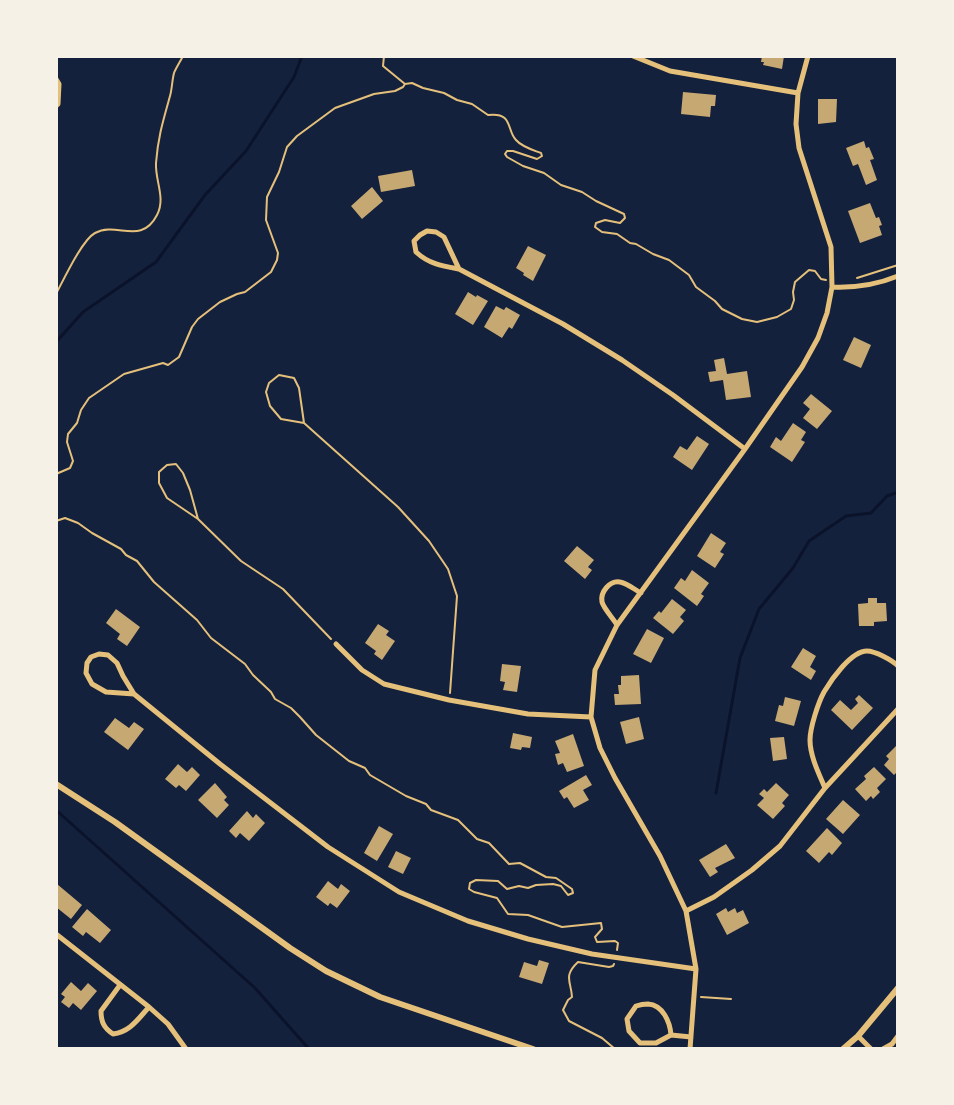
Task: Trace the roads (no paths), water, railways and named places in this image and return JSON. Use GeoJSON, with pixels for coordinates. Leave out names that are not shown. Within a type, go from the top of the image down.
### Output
{"type":"FeatureCollection","features":[{"type":"Feature","properties":{"kind":"street"},"geometry":{"type":"LineString","coordinates":[[633,56],[670,71],[798,93]]}},
{"type":"Feature","properties":{"kind":"street"},"geometry":{"type":"LineString","coordinates":[[690,1049],[696,968],[686,911],[660,856],[600,748],[591,718],[595,670],[617,625],[802,367],[818,338],[827,313],[832,287],[831,247],[799,148],[796,124],[798,93],[808,56]]}},
{"type":"Feature","properties":{"kind":"street"},"geometry":{"type":"LineString","coordinates":[[56,79],[59,84],[58,104],[56,106]]}},
{"type":"Feature","properties":{"kind":"street"},"geometry":{"type":"LineString","coordinates":[[459,269],[444,237],[436,232],[427,231],[414,241],[416,252],[423,259],[436,265],[459,269],[563,324],[622,360],[673,395],[745,449]]}},
{"type":"Feature","properties":{"kind":"street"},"geometry":{"type":"LineString","coordinates":[[832,287],[854,288],[883,282],[898,276]]}},
{"type":"Feature","properties":{"kind":"street"},"geometry":{"type":"LineString","coordinates":[[617,625],[602,602],[606,588],[611,583],[620,582],[641,593]]}},
{"type":"Feature","properties":{"kind":"street"},"geometry":{"type":"LineString","coordinates":[[336,644],[362,670],[384,684],[449,700],[528,714],[591,718]]}},
{"type":"Feature","properties":{"kind":"street"},"geometry":{"type":"LineString","coordinates":[[825,788],[816,765],[810,741],[813,722],[823,693],[847,661],[856,654],[867,651],[890,659],[898,666]]}},
{"type":"Feature","properties":{"kind":"street"},"geometry":{"type":"LineString","coordinates":[[134,694],[106,692],[92,684],[86,673],[87,662],[99,654],[108,655],[117,663],[134,694],[220,764],[328,847],[399,892],[468,921],[528,939],[592,954],[696,968]]}},
{"type":"Feature","properties":{"kind":"street"},"geometry":{"type":"LineString","coordinates":[[686,911],[714,897],[752,870],[780,846],[825,788],[898,709]]}},
{"type":"Feature","properties":{"kind":"street"},"geometry":{"type":"LineString","coordinates":[[56,784],[115,822],[290,948],[326,971],[380,997],[533,1049]]}},
{"type":"Feature","properties":{"kind":"street"},"geometry":{"type":"LineString","coordinates":[[56,934],[149,1007],[168,1024],[186,1049]]}},
{"type":"Feature","properties":{"kind":"street"},"geometry":{"type":"LineString","coordinates":[[120,985],[101,1011],[103,1025],[108,1030],[114,1034],[122,1033],[129,1029],[149,1007]]}},
{"type":"Feature","properties":{"kind":"street"},"geometry":{"type":"LineString","coordinates":[[843,1049],[858,1036],[897,992]]}},
{"type":"Feature","properties":{"kind":"street"},"geometry":{"type":"LineString","coordinates":[[671,1035],[670,1026],[662,1011],[649,1004],[636,1006],[627,1019],[629,1031],[640,1043],[656,1043],[671,1035],[690,1037]]}},
{"type":"Feature","properties":{"kind":"street"},"geometry":{"type":"LineString","coordinates":[[858,1036],[871,1049]]}},
{"type":"Feature","properties":{"kind":"street"},"geometry":{"type":"LineString","coordinates":[[883,1049],[892,1044],[898,1036]]}},
{"type":"Feature","properties":{"kind":"waterway"},"geometry":{"type":"LineString","coordinates":[[56,342],[83,312],[156,262],[205,195],[246,151],[294,77],[302,56]]}},
{"type":"Feature","properties":{"kind":"waterway"},"geometry":{"type":"LineString","coordinates":[[716,793],[740,658],[759,609],[793,568],[809,541],[846,516],[871,513],[887,496],[898,492]]}},
{"type":"Feature","properties":{"kind":"waterway"},"geometry":{"type":"LineString","coordinates":[[56,810],[255,988],[309,1049]]}}]}
